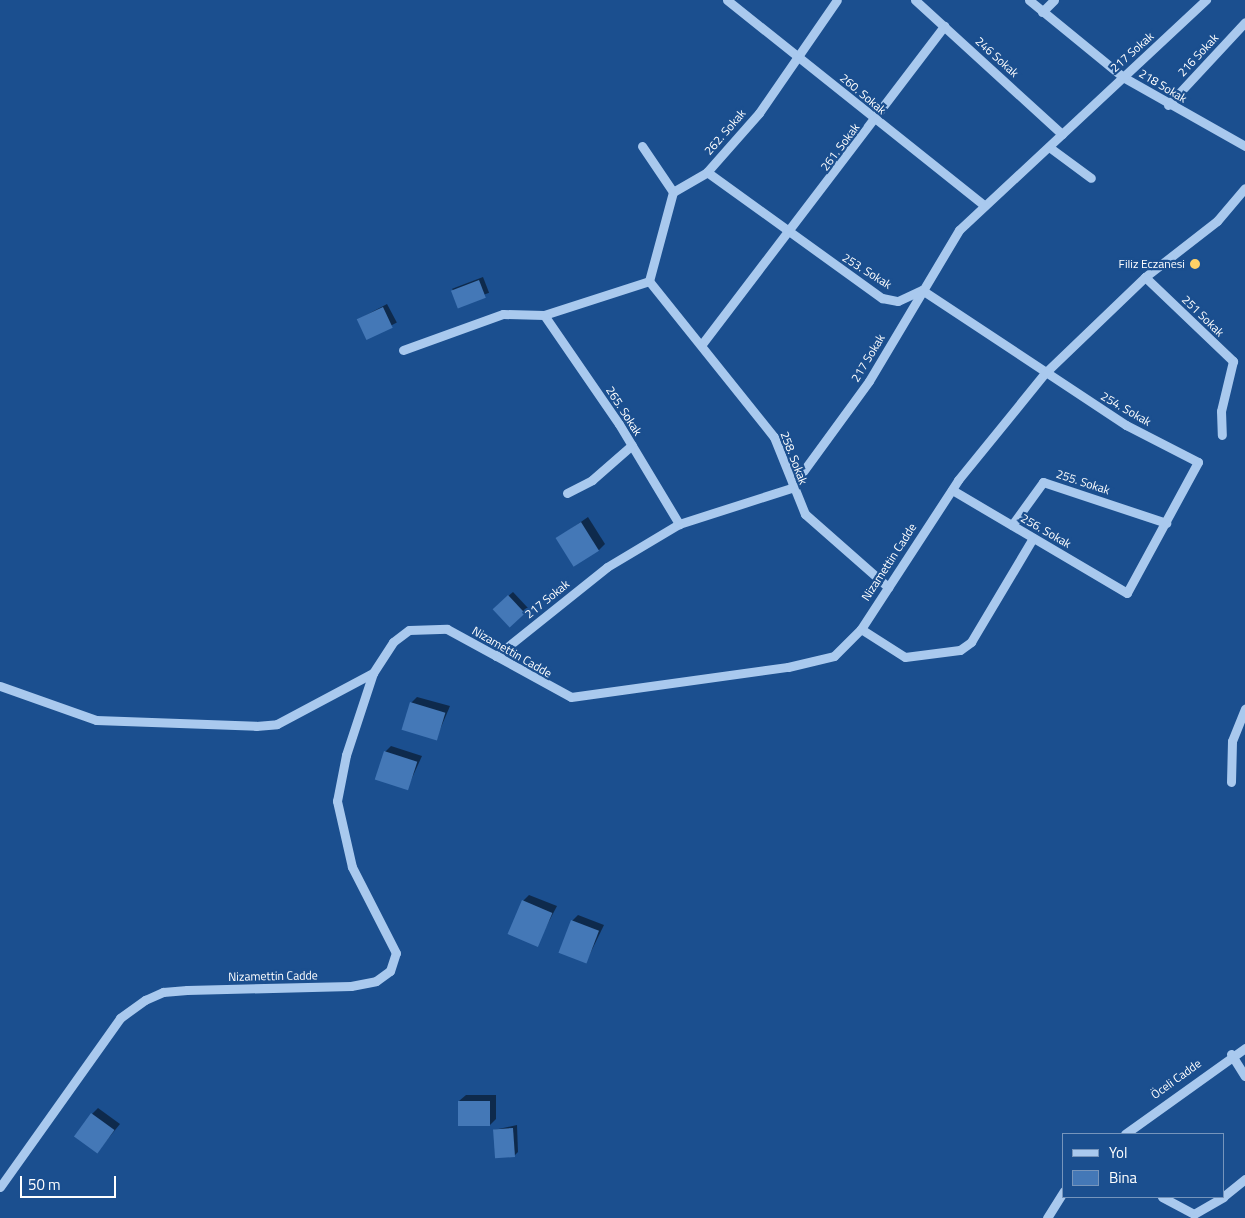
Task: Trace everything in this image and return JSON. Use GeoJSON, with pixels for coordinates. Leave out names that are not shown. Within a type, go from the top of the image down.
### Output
{"type":"FeatureCollection","features":[{"type":"Feature","properties":{"kind":"street","name":"260. Sokak"},"geometry":{"type":"LineString","coordinates":[[727,0],[797,55],[875,121],[984,206]]}},
{"type":"Feature","properties":{"kind":"street","name":"262. Sokak"},"geometry":{"type":"LineString","coordinates":[[672,192],[707,172],[759,113],[797,55],[837,0]]}},
{"type":"Feature","properties":{"kind":"street","name":"246 Sokak"},"geometry":{"type":"LineString","coordinates":[[915,0],[1062,134]]}},
{"type":"Feature","properties":{"kind":"street","name":"218 Sokak"},"geometry":{"type":"LineString","coordinates":[[1029,0],[1123,76],[1168,105],[1245,146]]}},
{"type":"Feature","properties":{"kind":"street"},"geometry":{"type":"LineString","coordinates":[[1042,12],[1054,0]]}},
{"type":"Feature","properties":{"kind":"street","name":"217 Sokak"},"geometry":{"type":"LineString","coordinates":[[496,656],[607,567],[679,524],[791,488],[870,381],[959,230],[1206,0]]}},
{"type":"Feature","properties":{"kind":"street","name":"216 Sokak"},"geometry":{"type":"LineString","coordinates":[[1168,105],[1245,22]]}},
{"type":"Feature","properties":{"kind":"street","name":"261. Sokak"},"geometry":{"type":"LineString","coordinates":[[702,344],[790,234],[944,26]]}},
{"type":"Feature","properties":{"kind":"street"},"geometry":{"type":"LineString","coordinates":[[403,350],[503,314],[544,315],[649,281],[672,192],[642,146]]}},
{"type":"Feature","properties":{"kind":"street"},"geometry":{"type":"LineString","coordinates":[[1049,147],[1091,178]]}},
{"type":"Feature","properties":{"kind":"street","name":"253. Sokak"},"geometry":{"type":"LineString","coordinates":[[707,172],[790,234],[882,298],[898,301],[922,290]]}},
{"type":"Feature","properties":{"kind":"street","name":"Nizamettin Cadde"},"geometry":{"type":"LineString","coordinates":[[0,1187],[120,1018],[145,1000],[163,992],[187,990],[352,986],[376,982],[390,971],[396,953],[352,867],[338,802],[346,755],[373,673],[393,642],[409,630],[426,628],[447,629],[558,693],[582,697],[834,656],[861,629],[952,490],[1044,374],[1145,276],[1218,221],[1245,188]]}},
{"type":"Feature","properties":{"kind":"street","name":"251 Sokak"},"geometry":{"type":"LineString","coordinates":[[1145,276],[1233,361],[1220,411],[1222,435]]}},
{"type":"Feature","properties":{"kind":"street","name":"258. Sokak"},"geometry":{"type":"LineString","coordinates":[[649,281],[702,344],[774,437],[791,488],[805,514],[888,587]]}},
{"type":"Feature","properties":{"kind":"street"},"geometry":{"type":"LineString","coordinates":[[922,290],[1044,374]]}},
{"type":"Feature","properties":{"kind":"street","name":"265. Sokak"},"geometry":{"type":"LineString","coordinates":[[544,315],[632,445],[679,524]]}},
{"type":"Feature","properties":{"kind":"street","name":"254. Sokak"},"geometry":{"type":"LineString","coordinates":[[1044,374],[1126,426],[1198,462],[1166,523]]}},
{"type":"Feature","properties":{"kind":"street"},"geometry":{"type":"LineString","coordinates":[[567,493],[592,480],[632,445]]}},
{"type":"Feature","properties":{"kind":"street","name":"255. Sokak"},"geometry":{"type":"LineString","coordinates":[[1012,525],[1043,482],[1166,523]]}},
{"type":"Feature","properties":{"kind":"street","name":"256. Sokak"},"geometry":{"type":"LineString","coordinates":[[952,490],[1128,593],[1166,523]]}},
{"type":"Feature","properties":{"kind":"street"},"geometry":{"type":"LineString","coordinates":[[861,629],[905,657],[960,650],[971,642],[1033,538]]}},
{"type":"Feature","properties":{"kind":"street"},"geometry":{"type":"LineString","coordinates":[[0,686],[96,720],[256,726],[277,724],[373,673]]}},
{"type":"Feature","properties":{"kind":"street"},"geometry":{"type":"LineString","coordinates":[[1231,782],[1232,741],[1245,708]]}},
{"type":"Feature","properties":{"kind":"street","name":"Öceli Cadde"},"geometry":{"type":"LineString","coordinates":[[1125,1133],[1232,1054],[1245,1048]]}},
{"type":"Feature","properties":{"kind":"street"},"geometry":{"type":"LineString","coordinates":[[1232,1054],[1245,1076]]}},
{"type":"Feature","properties":{"kind":"street"},"geometry":{"type":"LineString","coordinates":[[1225,1196],[1245,1179]]}},
{"type":"Feature","properties":{"kind":"street"},"geometry":{"type":"LineString","coordinates":[[1047,1218],[1062,1194]]}},
{"type":"Feature","properties":{"kind":"street"},"geometry":{"type":"LineString","coordinates":[[1164,1198],[1194,1214],[1222,1198]]}},
{"type":"Feature","properties":{"kind":"building"},"geometry":{"type":"Polygon","coordinates":[[[479,280],[486,298],[458,308],[451,291],[479,280]]]}},
{"type":"Feature","properties":{"kind":"building"},"geometry":{"type":"Polygon","coordinates":[[[383,307],[393,328],[366,340],[357,319],[383,307]]]}},
{"type":"Feature","properties":{"kind":"building"},"geometry":{"type":"Polygon","coordinates":[[[581,522],[599,551],[574,567],[556,538],[581,522]]]}},
{"type":"Feature","properties":{"kind":"building"},"geometry":{"type":"Polygon","coordinates":[[[508,595],[525,613],[510,628],[493,609],[508,595]]]}},
{"type":"Feature","properties":{"kind":"building"},"geometry":{"type":"Polygon","coordinates":[[[410,702],[445,713],[437,741],[402,730],[410,702]]]}},
{"type":"Feature","properties":{"kind":"building"},"geometry":{"type":"Polygon","coordinates":[[[384,751],[417,762],[408,790],[375,780],[384,751]]]}},
{"type":"Feature","properties":{"kind":"building"},"geometry":{"type":"Polygon","coordinates":[[[522,900],[552,913],[538,947],[508,934],[522,900]]]}},
{"type":"Feature","properties":{"kind":"building"},"geometry":{"type":"Polygon","coordinates":[[[571,920],[599,931],[586,963],[558,953],[571,920]]]}},
{"type":"Feature","properties":{"kind":"building"},"geometry":{"type":"Polygon","coordinates":[[[458,1101],[490,1101],[490,1126],[458,1126],[458,1101]]]}},
{"type":"Feature","properties":{"kind":"building"},"geometry":{"type":"Polygon","coordinates":[[[91,1113],[114,1130],[97,1154],[74,1136],[91,1113]]]}},
{"type":"Feature","properties":{"kind":"building"},"geometry":{"type":"Polygon","coordinates":[[[513,1128],[515,1157],[495,1158],[493,1129],[513,1128]]]}},
{"type":"Feature","properties":{"kind":"place","name":"Filiz Eczanesi"},"geometry":{"type":"Point","coordinates":[1195,264]}}]}
